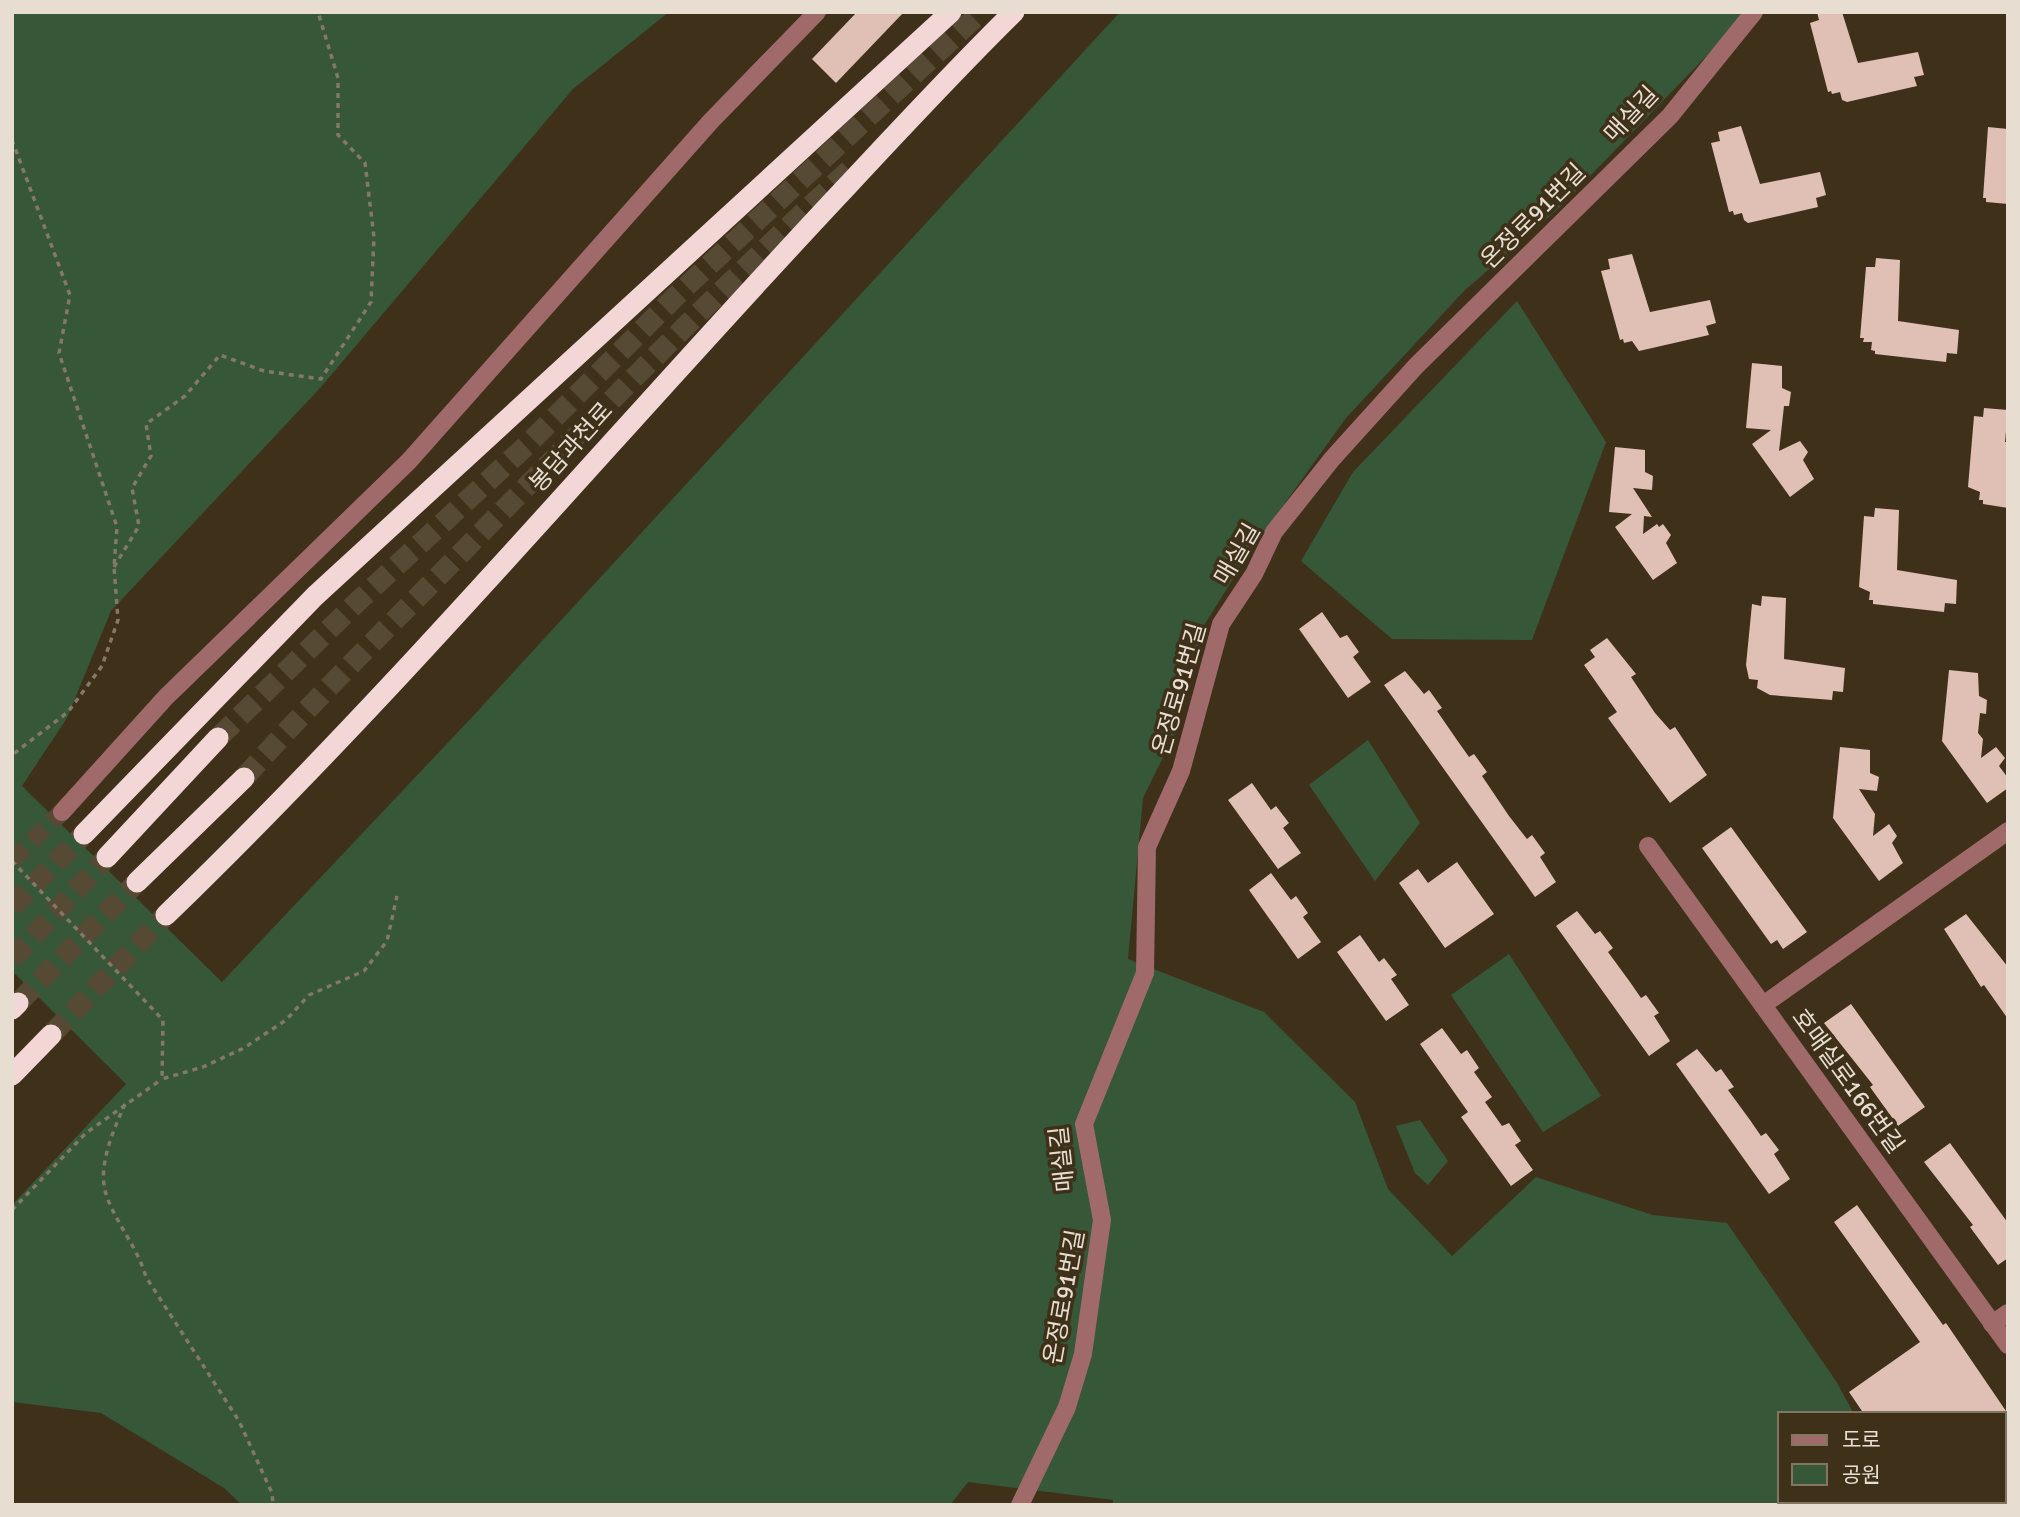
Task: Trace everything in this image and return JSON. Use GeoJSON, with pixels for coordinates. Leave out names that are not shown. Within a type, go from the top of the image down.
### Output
{"type":"FeatureCollection","features":[{"type":"Feature","properties":{"kind":"highway"},"geometry":{"type":"LineString","coordinates":[[84,834],[315,596],[950,12]]}},
{"type":"Feature","properties":{"kind":"highway","name":"봉담과천로"},"geometry":{"type":"LineString","coordinates":[[166,915],[319,760],[712,329],[1014,12]]}},
{"type":"Feature","properties":{"kind":"highway"},"geometry":{"type":"LineString","coordinates":[[107,857],[218,738]]}},
{"type":"Feature","properties":{"kind":"highway"},"geometry":{"type":"LineString","coordinates":[[137,882],[244,778]]}},
{"type":"Feature","properties":{"kind":"highway"},"geometry":{"type":"LineString","coordinates":[[12,1075],[51,1035]]}},
{"type":"Feature","properties":{"kind":"street"},"geometry":{"type":"LineString","coordinates":[[62,812],[166,697],[409,461],[711,121],[817,12]]}},
{"type":"Feature","properties":{"kind":"street","name":"온정로91번길"},"geometry":{"type":"LineString","coordinates":[[1020,1505],[1067,1407],[1083,1354],[1102,1220],[1084,1124],[1145,972],[1147,847],[1181,771],[1221,624],[1254,574],[1274,532],[1332,459],[1416,366],[1670,116],[1755,12]]}},
{"type":"Feature","properties":{"kind":"street"},"geometry":{"type":"LineString","coordinates":[[1763,1005],[2008,831]]}},
{"type":"Feature","properties":{"kind":"street","name":"호매실로166번길"},"geometry":{"type":"LineString","coordinates":[[1648,846],[2008,1345]]}},
{"type":"Feature","properties":{"kind":"street"},"geometry":{"type":"LineString","coordinates":[[1992,1324],[2008,1312]]}},
{"type":"Feature","properties":{"kind":"path"},"geometry":{"type":"LineString","coordinates":[[114,567],[139,526],[132,488],[151,456],[146,424],[185,397],[220,355],[264,371],[321,379],[371,302],[373,237],[365,163],[338,135],[338,78],[318,12]]}},
{"type":"Feature","properties":{"kind":"path"},"geometry":{"type":"LineString","coordinates":[[12,140],[71,295],[59,353],[117,527],[114,567],[118,620],[102,666],[68,712],[12,755]]}},
{"type":"Feature","properties":{"kind":"path"},"geometry":{"type":"LineString","coordinates":[[12,861],[163,1020],[162,1079]]}},
{"type":"Feature","properties":{"kind":"path"},"geometry":{"type":"LineString","coordinates":[[12,1210],[86,1133],[125,1104],[162,1079],[203,1068],[244,1048],[286,1020],[309,995],[364,971],[387,941],[397,896]]}},
{"type":"Feature","properties":{"kind":"path"},"geometry":{"type":"LineString","coordinates":[[125,1104],[111,1136],[106,1193],[140,1256],[146,1277],[239,1421],[272,1493],[273,1505]]}},
{"type":"Feature","properties":{"kind":"green space"},"geometry":{"type":"Polygon","coordinates":[[[12,12],[669,12],[573,89],[321,387],[111,611],[67,718],[22,786],[222,982],[474,715],[1120,12],[1749,12],[1560,207],[1463,292],[1346,418],[1247,556],[1205,624],[1176,731],[1143,798],[1128,959],[1264,1012],[1355,1102],[1388,1189],[1452,1256],[1536,1177],[1653,1215],[1727,1223],[1836,1381],[1853,1412],[1778,1412],[1778,1503],[1910,1505],[1113,1505],[1113,1500],[968,1482],[950,1505],[242,1505],[224,1488],[101,1413],[12,1402],[12,1205],[126,1084],[12,971],[12,12]]]}},
{"type":"Feature","properties":{"kind":"green space"},"geometry":{"type":"Polygon","coordinates":[[[1517,301],[1606,442],[1532,640],[1392,639],[1301,561],[1353,472],[1517,301]]]}},
{"type":"Feature","properties":{"kind":"green space"},"geometry":{"type":"Polygon","coordinates":[[[1368,740],[1420,823],[1375,881],[1309,785],[1368,740]]]}},
{"type":"Feature","properties":{"kind":"green space"},"geometry":{"type":"Polygon","coordinates":[[[1509,954],[1601,1096],[1543,1132],[1451,995],[1509,954]]]}},
{"type":"Feature","properties":{"kind":"green space"},"geometry":{"type":"Polygon","coordinates":[[[1420,1120],[1448,1161],[1428,1185],[1415,1173],[1396,1126],[1420,1120]]]}},
{"type":"Feature","properties":{"kind":"building"},"geometry":{"type":"Polygon","coordinates":[[[857,12],[904,12],[836,83],[812,59],[857,12]]]}},
{"type":"Feature","properties":{"kind":"building"},"geometry":{"type":"Polygon","coordinates":[[[1817,12],[1842,12],[1858,63],[1918,52],[1924,75],[1914,77],[1917,86],[1847,102],[1842,100],[1840,92],[1828,92],[1810,23],[1819,20],[1817,12]]]}},
{"type":"Feature","properties":{"kind":"building"},"geometry":{"type":"Polygon","coordinates":[[[1741,126],[1760,184],[1820,172],[1826,195],[1816,198],[1818,207],[1748,223],[1742,213],[1734,215],[1733,211],[1729,212],[1711,143],[1720,141],[1718,132],[1741,126]]]}},
{"type":"Feature","properties":{"kind":"building"},"geometry":{"type":"Polygon","coordinates":[[[1988,127],[2008,129],[2008,204],[1986,202],[1986,198],[1983,198],[1988,127]]]}},
{"type":"Feature","properties":{"kind":"building"},"geometry":{"type":"Polygon","coordinates":[[[1632,254],[1650,312],[1710,300],[1716,323],[1706,326],[1709,335],[1639,351],[1632,341],[1624,343],[1623,339],[1620,340],[1601,271],[1610,269],[1608,259],[1632,254]]]}},
{"type":"Feature","properties":{"kind":"building"},"geometry":{"type":"Polygon","coordinates":[[[1876,258],[1900,260],[1898,321],[1959,330],[1957,354],[1947,353],[1946,362],[1875,354],[1875,351],[1871,350],[1872,342],[1863,342],[1864,338],[1860,338],[1866,267],[1875,267],[1876,258]]]}},
{"type":"Feature","properties":{"kind":"building"},"geometry":{"type":"Polygon","coordinates":[[[1752,363],[1782,366],[1782,388],[1791,392],[1789,406],[1784,406],[1779,451],[1800,441],[1808,452],[1803,460],[1814,479],[1790,497],[1752,444],[1771,430],[1746,428],[1752,363]]]}},
{"type":"Feature","properties":{"kind":"building"},"geometry":{"type":"Polygon","coordinates":[[[1984,408],[2008,410],[2005,442],[2008,442],[2008,508],[1983,504],[1983,500],[1979,500],[1980,492],[1968,487],[1974,416],[1983,417],[1984,408]]]}},
{"type":"Feature","properties":{"kind":"building"},"geometry":{"type":"Polygon","coordinates":[[[1615,447],[1645,450],[1645,472],[1653,476],[1652,490],[1633,488],[1652,517],[1644,516],[1643,534],[1657,524],[1659,527],[1663,524],[1671,535],[1666,543],[1677,563],[1653,580],[1615,527],[1632,514],[1609,512],[1615,447]]]}},
{"type":"Feature","properties":{"kind":"building"},"geometry":{"type":"Polygon","coordinates":[[[1875,508],[1899,510],[1897,570],[1957,580],[1956,604],[1945,603],[1944,612],[1873,604],[1873,600],[1869,600],[1870,592],[1859,587],[1864,516],[1874,517],[1875,508]]]}},
{"type":"Feature","properties":{"kind":"building"},"geometry":{"type":"Polygon","coordinates":[[[1762,596],[1786,598],[1784,659],[1845,668],[1843,692],[1833,691],[1832,700],[1770,695],[1757,688],[1758,680],[1749,679],[1746,665],[1752,604],[1761,606],[1762,596]]]}},
{"type":"Feature","properties":{"kind":"building"},"geometry":{"type":"Polygon","coordinates":[[[1322,612],[1340,638],[1347,635],[1359,652],[1353,657],[1371,682],[1348,698],[1299,629],[1322,612]]]}},
{"type":"Feature","properties":{"kind":"building"},"geometry":{"type":"Polygon","coordinates":[[[1607,638],[1636,674],[1631,677],[1655,713],[1670,730],[1675,727],[1707,775],[1670,803],[1608,718],[1617,712],[1584,665],[1595,657],[1590,650],[1607,638]]]}},
{"type":"Feature","properties":{"kind":"building"},"geometry":{"type":"Polygon","coordinates":[[[1949,670],[1978,673],[1979,696],[1987,700],[1986,714],[1980,713],[1978,733],[1983,739],[1981,758],[1996,747],[2005,758],[1999,766],[2008,778],[2008,788],[1987,803],[1942,741],[1949,670]]]}},
{"type":"Feature","properties":{"kind":"building"},"geometry":{"type":"Polygon","coordinates":[[[1405,671],[1424,694],[1429,690],[1442,708],[1437,711],[1469,757],[1474,754],[1487,772],[1482,776],[1509,816],[1527,839],[1532,835],[1545,853],[1540,857],[1556,882],[1535,897],[1384,685],[1405,671]]]}},
{"type":"Feature","properties":{"kind":"building"},"geometry":{"type":"Polygon","coordinates":[[[1840,747],[1870,750],[1870,773],[1879,777],[1877,791],[1859,789],[1875,814],[1873,836],[1889,824],[1897,836],[1892,843],[1903,863],[1879,881],[1833,818],[1840,747]]]}},
{"type":"Feature","properties":{"kind":"building"},"geometry":{"type":"Polygon","coordinates":[[[1252,783],[1271,810],[1276,806],[1289,823],[1283,828],[1301,853],[1278,869],[1228,800],[1252,783]]]}},
{"type":"Feature","properties":{"kind":"building"},"geometry":{"type":"Polygon","coordinates":[[[1731,827],[1807,932],[1783,949],[1777,940],[1771,944],[1702,848],[1731,827]]]}},
{"type":"Feature","properties":{"kind":"building"},"geometry":{"type":"Polygon","coordinates":[[[1457,862],[1494,914],[1445,948],[1399,883],[1418,869],[1428,883],[1457,862]]]}},
{"type":"Feature","properties":{"kind":"building"},"geometry":{"type":"Polygon","coordinates":[[[1271,873],[1291,900],[1296,896],[1308,913],[1303,917],[1321,942],[1298,959],[1249,890],[1271,873]]]}},
{"type":"Feature","properties":{"kind":"building"},"geometry":{"type":"Polygon","coordinates":[[[1577,911],[1595,934],[1600,931],[1613,948],[1608,952],[1641,998],[1646,995],[1659,1013],[1654,1016],[1670,1041],[1649,1056],[1556,926],[1577,911]]]}},
{"type":"Feature","properties":{"kind":"building"},"geometry":{"type":"Polygon","coordinates":[[[1966,914],[2008,967],[2008,1019],[1984,985],[1981,987],[1944,929],[1966,914]]]}},
{"type":"Feature","properties":{"kind":"building"},"geometry":{"type":"Polygon","coordinates":[[[1360,935],[1379,962],[1384,958],[1397,975],[1391,979],[1409,1005],[1386,1021],[1337,952],[1360,935]]]}},
{"type":"Feature","properties":{"kind":"building"},"geometry":{"type":"Polygon","coordinates":[[[1851,1004],[1925,1107],[1898,1126],[1870,1087],[1873,1085],[1824,1023],[1851,1004]]]}},
{"type":"Feature","properties":{"kind":"building"},"geometry":{"type":"Polygon","coordinates":[[[1442,1028],[1461,1054],[1467,1050],[1479,1068],[1474,1072],[1492,1097],[1485,1102],[1502,1126],[1509,1123],[1521,1141],[1515,1145],[1533,1170],[1511,1186],[1461,1117],[1468,1112],[1420,1044],[1442,1028]]]}},
{"type":"Feature","properties":{"kind":"building"},"geometry":{"type":"Polygon","coordinates":[[[1697,1049],[1716,1072],[1721,1069],[1734,1087],[1728,1090],[1761,1136],[1766,1133],[1779,1150],[1774,1154],[1790,1179],[1769,1194],[1676,1064],[1697,1049]]]}},
{"type":"Feature","properties":{"kind":"building"},"geometry":{"type":"Polygon","coordinates":[[[1950,1143],[2008,1223],[2008,1258],[1998,1265],[1970,1227],[1973,1225],[1924,1162],[1950,1143]]]}},
{"type":"Feature","properties":{"kind":"building"},"geometry":{"type":"Polygon","coordinates":[[[1857,1205],[1943,1325],[1946,1323],[2008,1414],[1863,1412],[1849,1392],[1920,1342],[1834,1222],[1857,1205]]]}},
{"type":"Feature","properties":{"kind":"tunnel"},"geometry":{"type":"LineString","coordinates":[[218,738],[353,606],[528,444],[676,296],[981,12]]}},
{"type":"Feature","properties":{"kind":"tunnel"},"geometry":{"type":"LineString","coordinates":[[244,778],[328,688],[614,398],[709,303],[855,165]]}},
{"type":"Feature","properties":{"kind":"tunnel"},"geometry":{"type":"LineString","coordinates":[[12,860],[62,812]]}},
{"type":"Feature","properties":{"kind":"tunnel"},"geometry":{"type":"LineString","coordinates":[[12,907],[84,834]]}},
{"type":"Feature","properties":{"kind":"tunnel"},"geometry":{"type":"LineString","coordinates":[[12,959],[107,857]]}},
{"type":"Feature","properties":{"kind":"tunnel"},"geometry":{"type":"LineString","coordinates":[[18,1003],[137,882]]}},
{"type":"Feature","properties":{"kind":"tunnel"},"geometry":{"type":"LineString","coordinates":[[51,1035],[166,915]]}}]}
